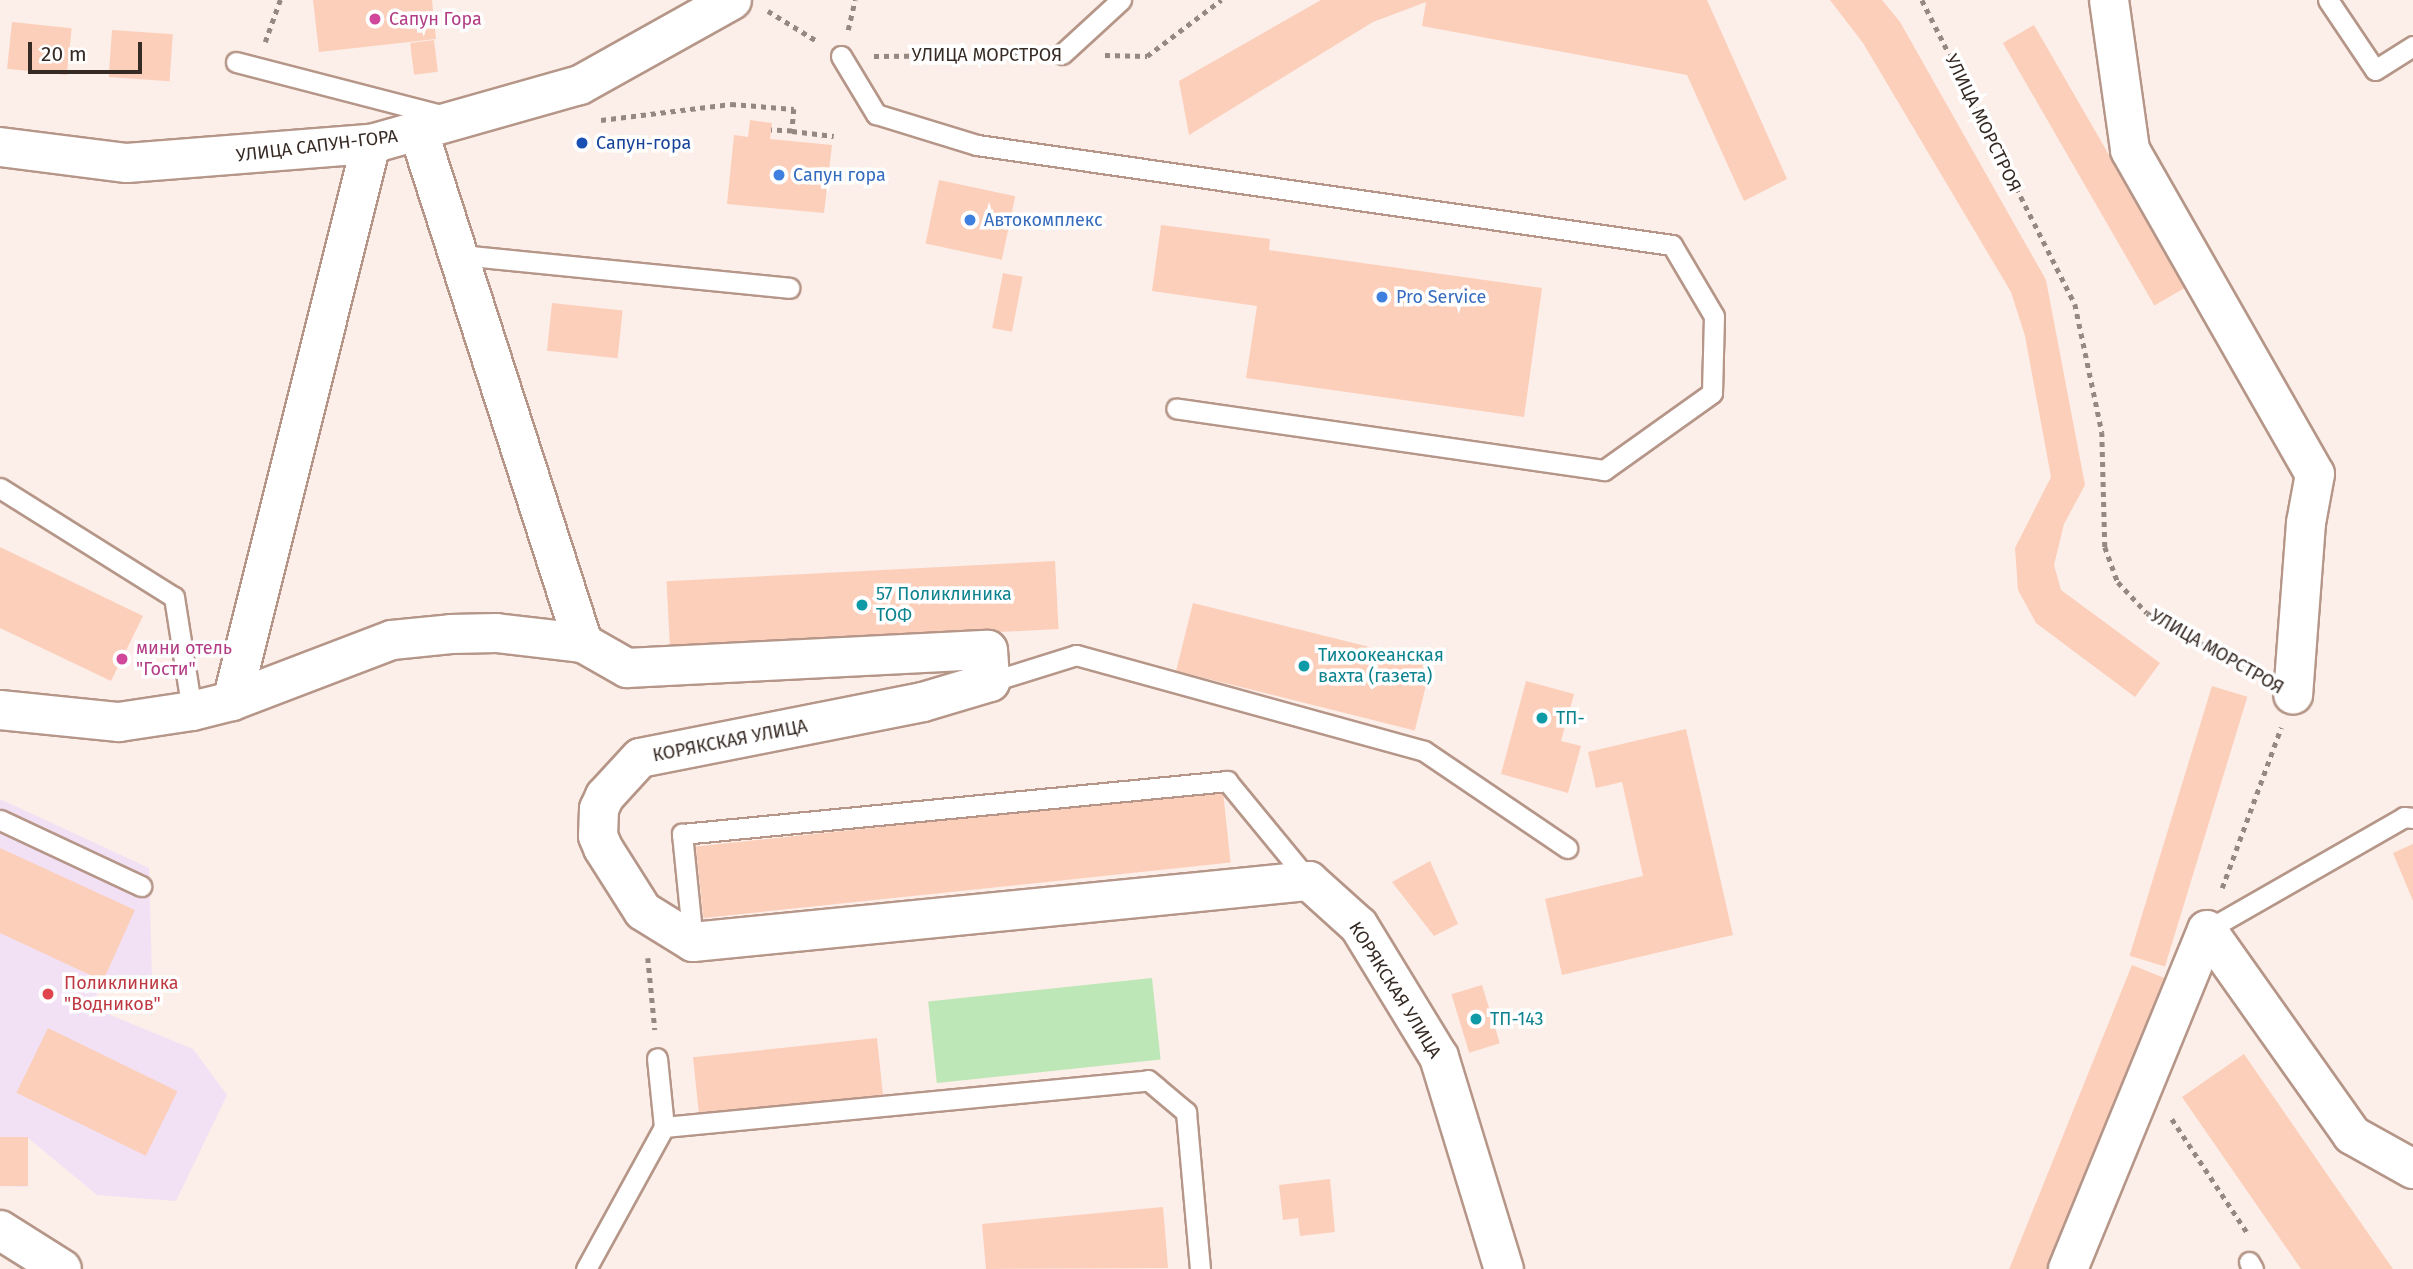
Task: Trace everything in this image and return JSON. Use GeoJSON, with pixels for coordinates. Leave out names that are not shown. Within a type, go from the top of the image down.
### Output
{"type":"FeatureCollection","features":[{"type":"Feature","properties":{"kind":"street"},"geometry":{"type":"LineString","coordinates":[[2109,0],[2130,149],[2315,474],[2306,523],[2293,695]]}},
{"type":"Feature","properties":{"kind":"street","name":"УЛИЦА САПУН-ГОРА"},"geometry":{"type":"LineString","coordinates":[[0,148],[127,163],[371,144],[419,133],[580,85],[746,4]]}},
{"type":"Feature","properties":{"kind":"street"},"geometry":{"type":"LineString","coordinates":[[419,133],[583,643]]}},
{"type":"Feature","properties":{"kind":"street"},"geometry":{"type":"LineString","coordinates":[[232,701],[371,144]]}},
{"type":"Feature","properties":{"kind":"street"},"geometry":{"type":"LineString","coordinates":[[0,710],[119,722],[232,701],[392,640],[496,633],[583,643],[627,668],[988,650],[990,682]]}},
{"type":"Feature","properties":{"kind":"street","name":"КОРЯКСКАЯ УЛИЦА"},"geometry":{"type":"LineString","coordinates":[[693,942],[643,911],[597,836],[598,809],[605,796],[640,758],[923,702],[990,682]]}},
{"type":"Feature","properties":{"kind":"street"},"geometry":{"type":"LineString","coordinates":[[693,942],[1309,881]]}},
{"type":"Feature","properties":{"kind":"street","name":"КОРЯКСКАЯ УЛИЦА"},"geometry":{"type":"LineString","coordinates":[[1309,881],[1359,926],[1439,1057],[1504,1269]]}},
{"type":"Feature","properties":{"kind":"street"},"geometry":{"type":"LineString","coordinates":[[2068,1269],[2207,930]]}},
{"type":"Feature","properties":{"kind":"street"},"geometry":{"type":"LineString","coordinates":[[2207,930],[2352,1135],[2413,1169]]}},
{"type":"Feature","properties":{"kind":"street"},"geometry":{"type":"LineString","coordinates":[[0,1230],[62,1269]]}},
{"type":"Feature","properties":{"kind":"lane"},"geometry":{"type":"LineString","coordinates":[[1062,54],[1121,0]]}},
{"type":"Feature","properties":{"kind":"lane"},"geometry":{"type":"LineString","coordinates":[[2329,0],[2375,70],[2413,46]]}},
{"type":"Feature","properties":{"kind":"lane"},"geometry":{"type":"LineString","coordinates":[[841,56],[876,114],[977,145],[1672,246],[1714,316],[1712,393],[1604,470],[1176,408]]}},
{"type":"Feature","properties":{"kind":"lane"},"geometry":{"type":"LineString","coordinates":[[236,62],[460,120]]}},
{"type":"Feature","properties":{"kind":"lane"},"geometry":{"type":"LineString","coordinates":[[460,255],[789,288]]}},
{"type":"Feature","properties":{"kind":"lane"},"geometry":{"type":"LineString","coordinates":[[0,488],[174,597],[192,710]]}},
{"type":"Feature","properties":{"kind":"lane"},"geometry":{"type":"LineString","coordinates":[[990,682],[1076,655],[1423,751],[1567,848]]}},
{"type":"Feature","properties":{"kind":"lane"},"geometry":{"type":"LineString","coordinates":[[693,942],[682,834],[1227,781],[1309,881]]}},
{"type":"Feature","properties":{"kind":"lane"},"geometry":{"type":"LineString","coordinates":[[2207,930],[2404,817],[2413,818]]}},
{"type":"Feature","properties":{"kind":"lane"},"geometry":{"type":"LineString","coordinates":[[0,820],[141,886]]}},
{"type":"Feature","properties":{"kind":"lane"},"geometry":{"type":"LineString","coordinates":[[586,1269],[664,1127],[657,1058]]}},
{"type":"Feature","properties":{"kind":"lane"},"geometry":{"type":"LineString","coordinates":[[664,1127],[1148,1080],[1186,1112],[1200,1269]]}},
{"type":"Feature","properties":{"kind":"path"},"geometry":{"type":"LineString","coordinates":[[267,37],[280,0]]}},
{"type":"Feature","properties":{"kind":"path","name":"УЛИЦА МОРСТРОЯ"},"geometry":{"type":"LineString","coordinates":[[841,56],[1147,56],[1221,0]]}},
{"type":"Feature","properties":{"kind":"path","name":"УЛИЦА МОРСТРОЯ"},"geometry":{"type":"LineString","coordinates":[[1922,0],[2075,304],[2102,432],[2105,547],[2118,582],[2147,613],[2293,695],[2207,930]]}},
{"type":"Feature","properties":{"kind":"path"},"geometry":{"type":"LineString","coordinates":[[746,4],[841,56]]}},
{"type":"Feature","properties":{"kind":"path"},"geometry":{"type":"LineString","coordinates":[[595,122],[731,104],[794,109],[792,131]]}},
{"type":"Feature","properties":{"kind":"path"},"geometry":{"type":"LineString","coordinates":[[771,130],[834,136]]}},
{"type":"Feature","properties":{"kind":"path"},"geometry":{"type":"LineString","coordinates":[[643,911],[657,1058]]}},
{"type":"Feature","properties":{"kind":"path"},"geometry":{"type":"LineString","coordinates":[[2145,1080],[2248,1228],[2251,1266]]}},
{"type":"Feature","properties":{"kind":"shaded area","name":"Поликлиника \"Водников\""},"geometry":{"type":"Polygon","coordinates":[[[0,799],[149,868],[152,976],[103,981],[91,1007],[193,1049],[227,1095],[176,1201],[97,1195],[28,1138],[27,1187],[0,1186],[0,799]]]}},
{"type":"Feature","properties":{"kind":"green space"},"geometry":{"type":"Polygon","coordinates":[[[1152,978],[1161,1060],[937,1083],[928,1002],[1152,978]]]}},
{"type":"Feature","properties":{"kind":"building","name":"Сапун Гора"},"geometry":{"type":"Polygon","coordinates":[[[313,0],[432,0],[436,39],[319,52],[313,0]]]}},
{"type":"Feature","properties":{"kind":"building"},"geometry":{"type":"Polygon","coordinates":[[[1321,0],[1707,0],[1787,179],[1744,201],[1687,75],[1422,26],[1426,2],[1373,22],[1189,135],[1179,81],[1321,0]]]}},
{"type":"Feature","properties":{"kind":"building"},"geometry":{"type":"Polygon","coordinates":[[[1830,0],[1882,0],[1900,22],[2046,280],[2085,485],[2064,524],[2054,565],[2061,590],[2160,663],[2135,697],[2036,623],[2018,590],[2015,548],[2051,477],[2025,336],[2011,292],[1863,43],[1830,0]]]}},
{"type":"Feature","properties":{"kind":"building"},"geometry":{"type":"Polygon","coordinates":[[[12,22],[72,28],[67,75],[7,69],[12,22]]]}},
{"type":"Feature","properties":{"kind":"building"},"geometry":{"type":"Polygon","coordinates":[[[2034,25],[2186,287],[2154,305],[2003,43],[2034,25]]]}},
{"type":"Feature","properties":{"kind":"building"},"geometry":{"type":"Polygon","coordinates":[[[112,30],[173,34],[170,81],[109,77],[112,30]]]}},
{"type":"Feature","properties":{"kind":"building"},"geometry":{"type":"Polygon","coordinates":[[[434,40],[438,72],[414,75],[410,43],[434,40]]]}},
{"type":"Feature","properties":{"kind":"building","name":"Сапун гора"},"geometry":{"type":"Polygon","coordinates":[[[750,120],[772,123],[770,139],[832,145],[824,213],[727,204],[734,135],[748,137],[750,120]]]}},
{"type":"Feature","properties":{"kind":"building","name":"Автокомплекс"},"geometry":{"type":"Polygon","coordinates":[[[939,180],[1015,196],[1002,260],[925,244],[939,180]]]}},
{"type":"Feature","properties":{"kind":"building"},"geometry":{"type":"Polygon","coordinates":[[[1161,225],[1270,239],[1269,250],[1542,288],[1524,417],[1246,378],[1257,306],[1152,291],[1161,225]]]}},
{"type":"Feature","properties":{"kind":"building"},"geometry":{"type":"Polygon","coordinates":[[[1003,273],[1023,277],[1012,332],[992,328],[1003,273]]]}},
{"type":"Feature","properties":{"kind":"building"},"geometry":{"type":"Polygon","coordinates":[[[552,303],[623,310],[618,358],[547,351],[552,303]]]}},
{"type":"Feature","properties":{"kind":"building"},"geometry":{"type":"Polygon","coordinates":[[[0,547],[143,616],[111,681],[0,628],[0,547]]]}},
{"type":"Feature","properties":{"kind":"building","name":"57 Поликлиника ТОФ"},"geometry":{"type":"Polygon","coordinates":[[[1055,561],[1059,629],[670,649],[667,581],[1055,561]]]}},
{"type":"Feature","properties":{"kind":"building","name":"Тихоокеанская вахта (газета)"},"geometry":{"type":"Polygon","coordinates":[[[1193,603],[1432,663],[1415,730],[1176,671],[1193,603]]]}},
{"type":"Feature","properties":{"kind":"building","name":"ТП-"},"geometry":{"type":"Polygon","coordinates":[[[1526,681],[1574,694],[1561,741],[1581,746],[1568,793],[1501,774],[1526,681]]]}},
{"type":"Feature","properties":{"kind":"building"},"geometry":{"type":"Polygon","coordinates":[[[2212,686],[2247,697],[2165,966],[2130,956],[2212,686]]]}},
{"type":"Feature","properties":{"kind":"building"},"geometry":{"type":"Polygon","coordinates":[[[1686,729],[1733,935],[1562,975],[1545,899],[1643,876],[1622,782],[1596,788],[1588,752],[1686,729]]]}},
{"type":"Feature","properties":{"kind":"building"},"geometry":{"type":"Polygon","coordinates":[[[1223,791],[1231,863],[703,918],[696,846],[1223,791]]]}},
{"type":"Feature","properties":{"kind":"building"},"geometry":{"type":"Polygon","coordinates":[[[2413,844],[2413,901],[2393,853],[2413,844]]]}},
{"type":"Feature","properties":{"kind":"building"},"geometry":{"type":"Polygon","coordinates":[[[0,848],[135,910],[103,981],[0,933],[0,848]]]}},
{"type":"Feature","properties":{"kind":"building"},"geometry":{"type":"Polygon","coordinates":[[[1430,861],[1458,924],[1434,936],[1392,882],[1430,861]]]}},
{"type":"Feature","properties":{"kind":"building"},"geometry":{"type":"Polygon","coordinates":[[[2132,965],[2166,979],[2049,1269],[2009,1269],[2132,965]]]}},
{"type":"Feature","properties":{"kind":"building","name":"ТП-143"},"geometry":{"type":"Polygon","coordinates":[[[1482,985],[1500,1043],[1469,1053],[1451,994],[1482,985]]]}},
{"type":"Feature","properties":{"kind":"building"},"geometry":{"type":"Polygon","coordinates":[[[48,1028],[177,1091],[146,1156],[16,1093],[48,1028]]]}},
{"type":"Feature","properties":{"kind":"building"},"geometry":{"type":"Polygon","coordinates":[[[877,1038],[883,1097],[699,1116],[693,1057],[877,1038]]]}},
{"type":"Feature","properties":{"kind":"building"},"geometry":{"type":"Polygon","coordinates":[[[2244,1054],[2393,1269],[2301,1269],[2182,1097],[2244,1054]]]}},
{"type":"Feature","properties":{"kind":"building"},"geometry":{"type":"Polygon","coordinates":[[[0,1137],[28,1137],[28,1186],[0,1186],[0,1137]]]}},
{"type":"Feature","properties":{"kind":"building"},"geometry":{"type":"Polygon","coordinates":[[[1330,1179],[1335,1232],[1300,1236],[1298,1218],[1283,1220],[1279,1185],[1330,1179]]]}},
{"type":"Feature","properties":{"kind":"building"},"geometry":{"type":"Polygon","coordinates":[[[1163,1207],[1168,1268],[986,1269],[982,1224],[1163,1207]]]}},
{"type":"Feature","properties":{"kind":"place","name":"Сапун Гора"},"geometry":{"type":"Point","coordinates":[375,19]}},
{"type":"Feature","properties":{"kind":"place","name":"Сапун-гора"},"geometry":{"type":"Point","coordinates":[582,143]}},
{"type":"Feature","properties":{"kind":"place","name":"Сапун гора"},"geometry":{"type":"Point","coordinates":[779,175]}},
{"type":"Feature","properties":{"kind":"place","name":"Автокомплекс"},"geometry":{"type":"Point","coordinates":[970,220]}},
{"type":"Feature","properties":{"kind":"place","name":"Pro Service"},"geometry":{"type":"Point","coordinates":[1382,297]}},
{"type":"Feature","properties":{"kind":"place","name":"57 Поликлиника ТОФ"},"geometry":{"type":"Point","coordinates":[862,605]}},
{"type":"Feature","properties":{"kind":"place","name":"мини отель \"Гости\""},"geometry":{"type":"Point","coordinates":[122,659]}},
{"type":"Feature","properties":{"kind":"place","name":"Тихоокеанская вахта (газета)"},"geometry":{"type":"Point","coordinates":[1304,666]}},
{"type":"Feature","properties":{"kind":"place","name":"ТП-"},"geometry":{"type":"Point","coordinates":[1542,718]}},
{"type":"Feature","properties":{"kind":"place","name":"Поликлиника \"Водников\""},"geometry":{"type":"Point","coordinates":[48,994]}},
{"type":"Feature","properties":{"kind":"place","name":"ТП-143"},"geometry":{"type":"Point","coordinates":[1476,1019]}}]}
